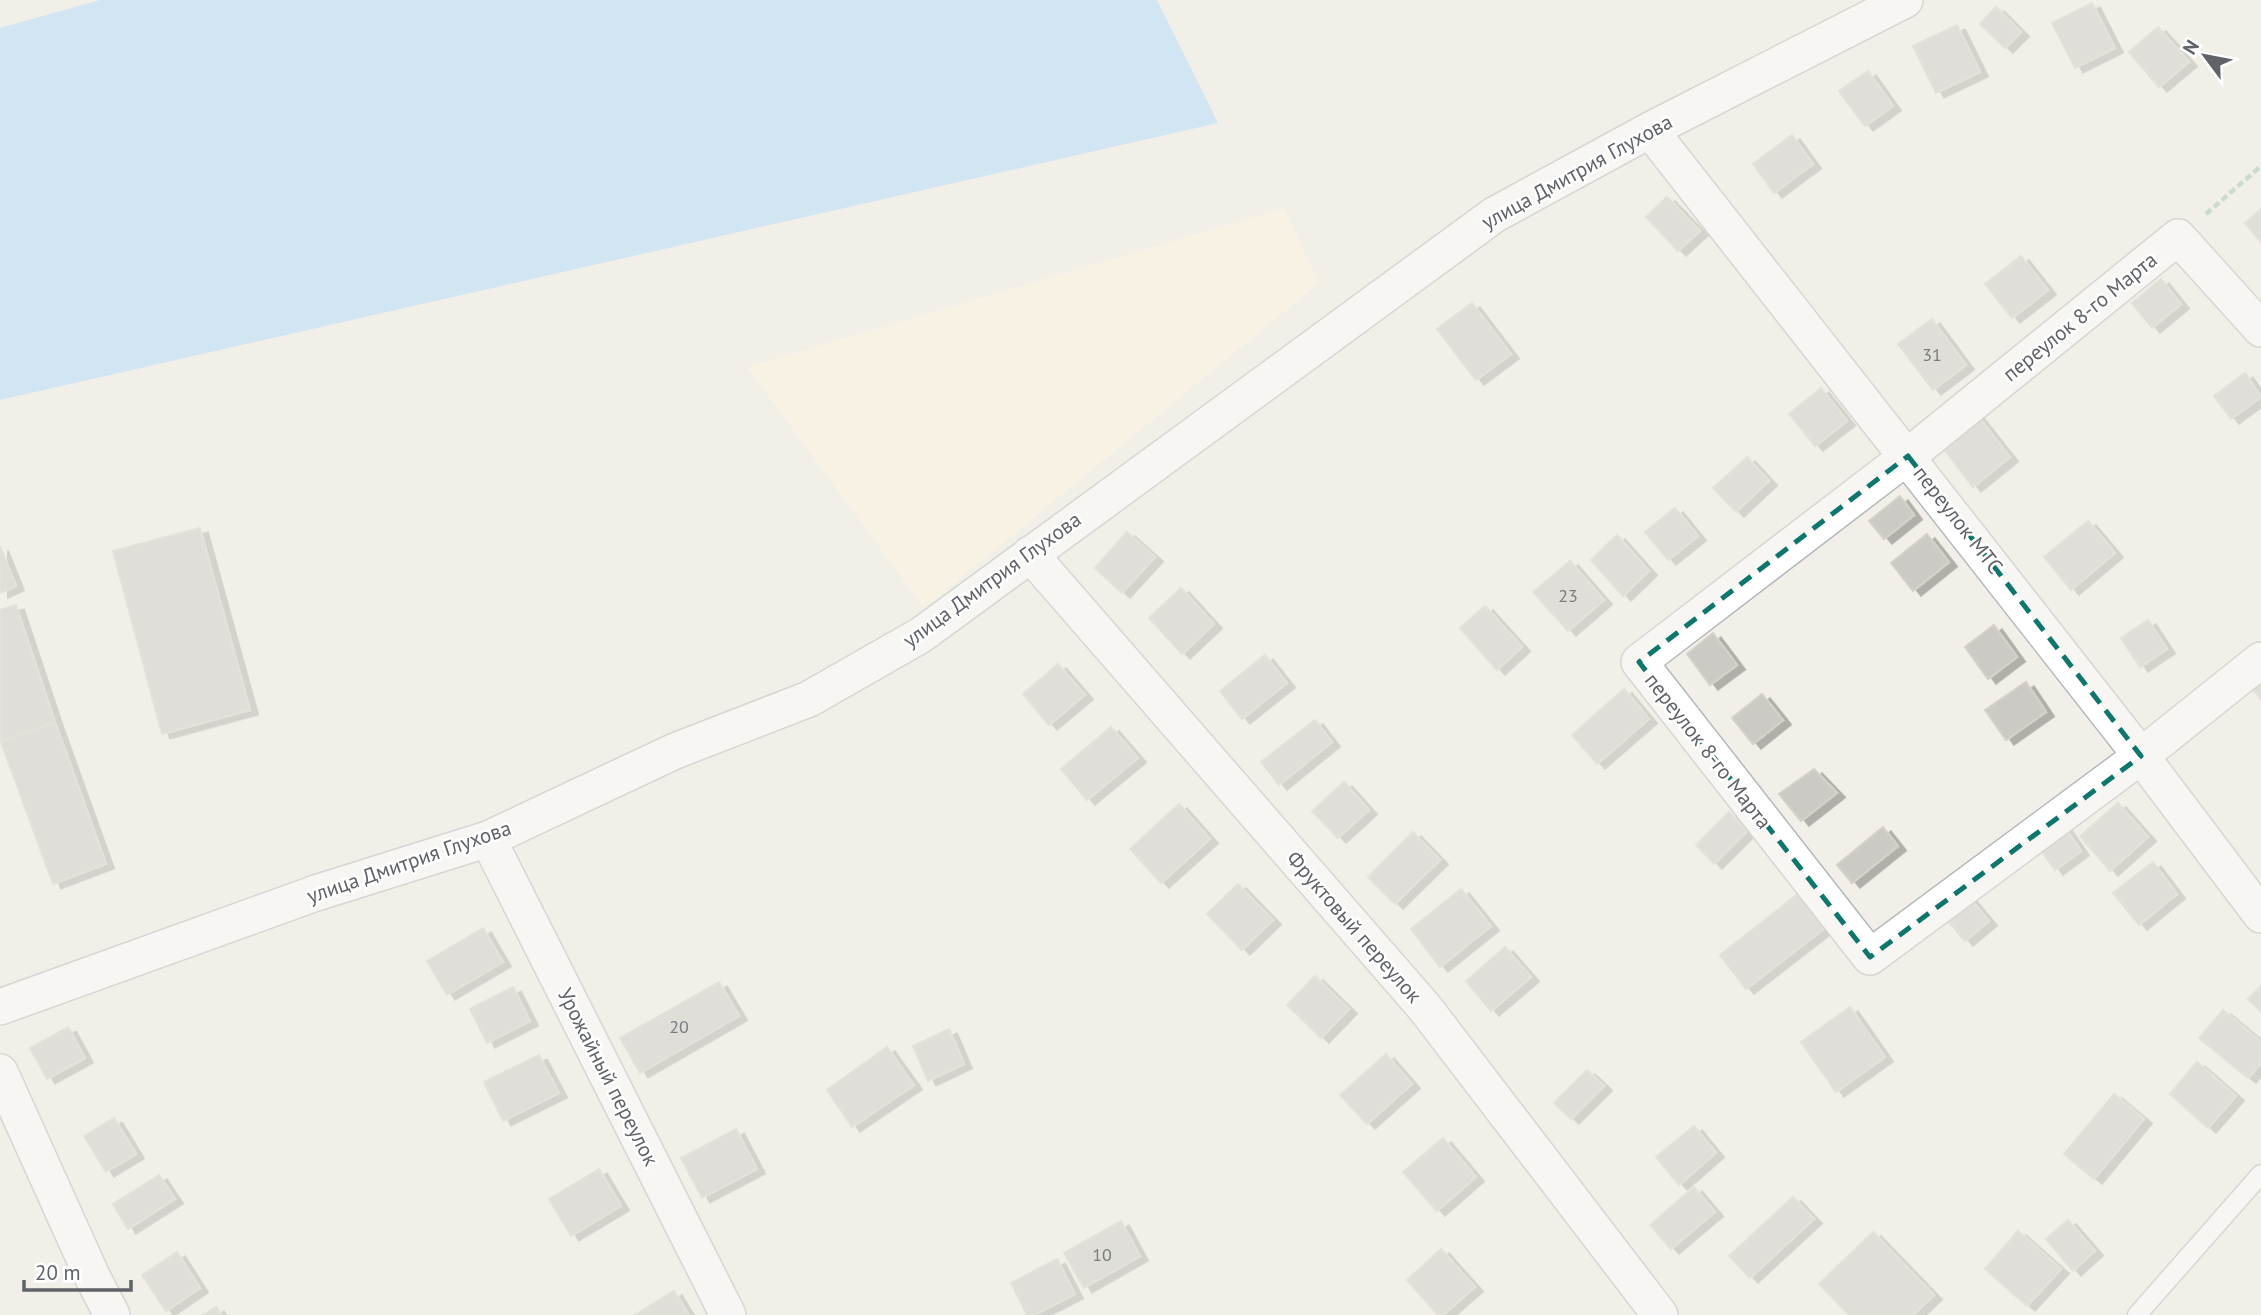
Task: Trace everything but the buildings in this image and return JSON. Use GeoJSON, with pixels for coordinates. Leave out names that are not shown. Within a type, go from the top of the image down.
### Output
{"type":"FeatureCollection","features":[{"type":"Feature","properties":{"kind":"street","name":"улица Дмитрия Глухова"},"geometry":{"type":"LineString","coordinates":[[0,1007],[316,893],[488,839],[675,751],[808,699],[921,635],[1494,215],[1650,130],[1905,0]]}},
{"type":"Feature","properties":{"kind":"street","name":"переулок МТС"},"geometry":{"type":"LineString","coordinates":[[1650,130],[1908,456],[2261,915]]}},
{"type":"Feature","properties":{"kind":"street","name":"переулок 8-го Марта"},"geometry":{"type":"LineString","coordinates":[[2261,329],[2178,237],[1908,456],[1639,662],[1870,957],[2141,756],[2261,660]]}},
{"type":"Feature","properties":{"kind":"street","name":"Фруктовый переулок"},"geometry":{"type":"LineString","coordinates":[[1030,554],[1425,1008],[1660,1315]]}},
{"type":"Feature","properties":{"kind":"street","name":"Урожайный переулок"},"geometry":{"type":"LineString","coordinates":[[488,839],[728,1315]]}},
{"type":"Feature","properties":{"kind":"street"},"geometry":{"type":"LineString","coordinates":[[0,1072],[112,1315]]}},
{"type":"Feature","properties":{"kind":"lane"},"geometry":{"type":"LineString","coordinates":[[2137,1315],[2261,1174]]}},
{"type":"Feature","properties":{"kind":"path"},"geometry":{"type":"LineString","coordinates":[[2178,237],[2261,166]]}},
{"type":"Feature","properties":{"kind":"highlighted area"},"geometry":{"type":"Polygon","coordinates":[[[1908,456],[2141,756],[1870,957],[1639,662],[1908,456]]]}},
{"type":"Feature","properties":{"kind":"shaded area"},"geometry":{"type":"Polygon","coordinates":[[[1284,208],[1319,283],[924,608],[747,367],[1284,208]]]}},
{"type":"Feature","properties":{"kind":"water"},"geometry":{"type":"Polygon","coordinates":[[[100,0],[1157,0],[1218,123],[0,400],[0,28],[100,0]]]}}]}
